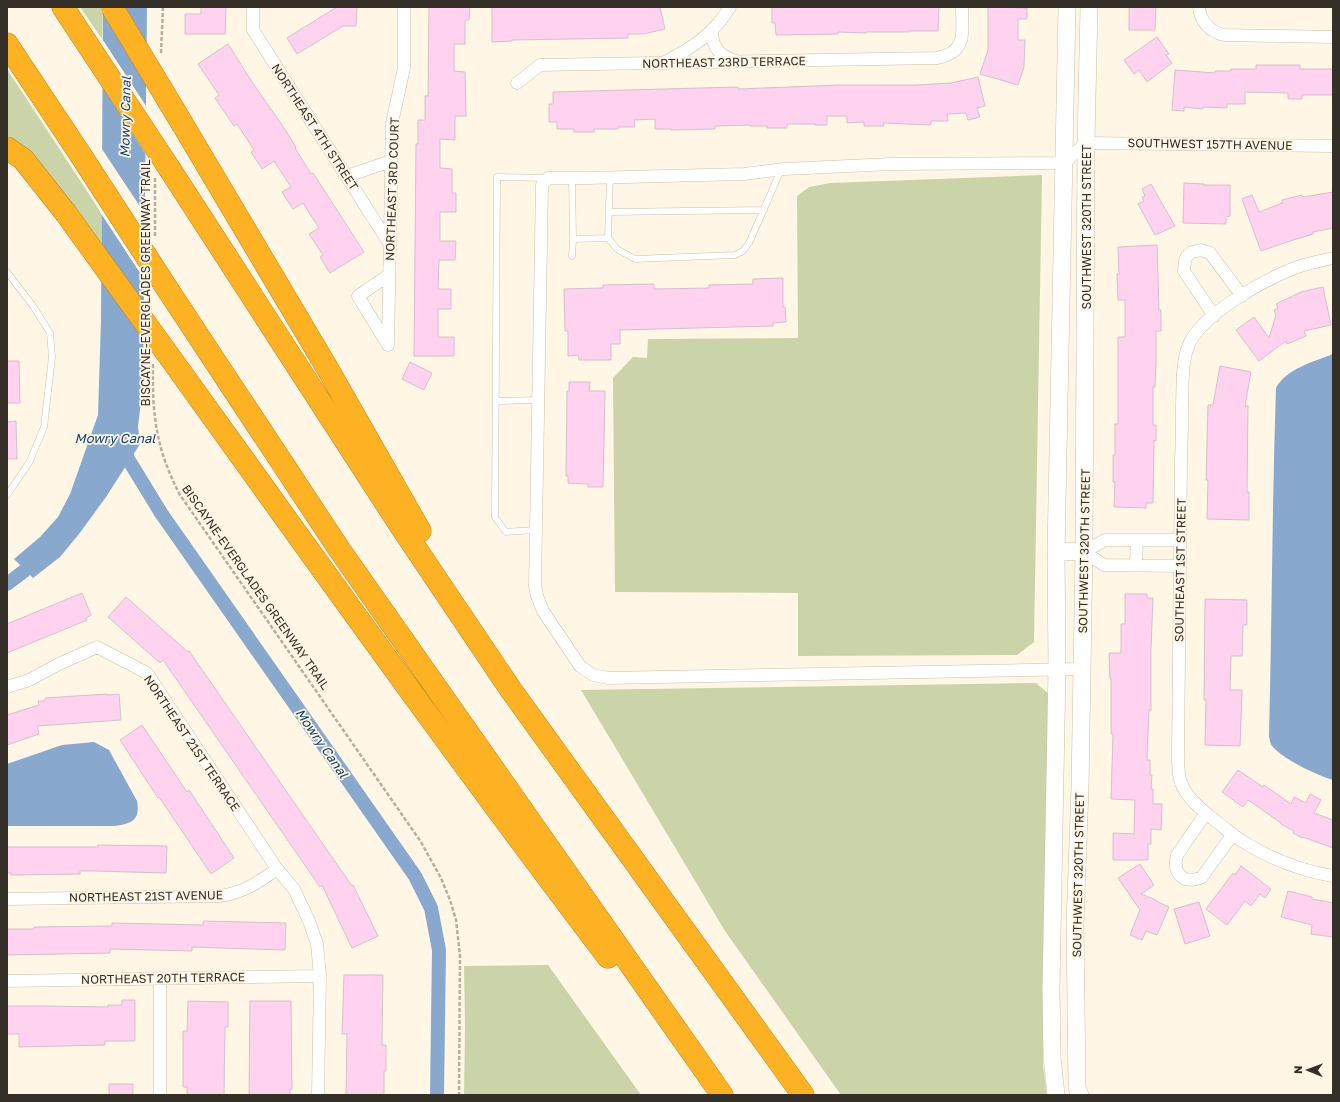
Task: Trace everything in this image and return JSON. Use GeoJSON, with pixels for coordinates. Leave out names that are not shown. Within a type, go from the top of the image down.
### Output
{"type":"FeatureCollection","features":[{"type":"Feature","properties":{"kind":"highway"},"geometry":{"type":"LineString","coordinates":[[64,7],[163,171],[511,690],[803,1095]]}},
{"type":"Feature","properties":{"kind":"highway"},"geometry":{"type":"LineString","coordinates":[[112,7],[326,366],[511,690]]}},
{"type":"Feature","properties":{"kind":"highway"},"geometry":{"type":"LineString","coordinates":[[7,44],[339,549],[721,1093]]}},
{"type":"Feature","properties":{"kind":"highway"},"geometry":{"type":"LineString","coordinates":[[7,148],[23,159],[66,212],[371,636],[551,882],[677,1048],[721,1093]]}},
{"type":"Feature","properties":{"kind":"street","name":"NORTHEAST 4TH STREET"},"geometry":{"type":"LineString","coordinates":[[253,7],[253,30],[389,243]]}},
{"type":"Feature","properties":{"kind":"street","name":"NORTHEAST 3RD COURT"},"geometry":{"type":"LineString","coordinates":[[389,276],[358,296],[388,345],[392,123],[404,68],[404,7]]}},
{"type":"Feature","properties":{"kind":"street"},"geometry":{"type":"LineString","coordinates":[[662,63],[690,49],[712,31],[730,7]]}},
{"type":"Feature","properties":{"kind":"street","name":"NORTHEAST 23RD TERRACE"},"geometry":{"type":"LineString","coordinates":[[517,83],[540,65],[937,58],[950,55],[959,46],[962,34],[962,7]]}},
{"type":"Feature","properties":{"kind":"street","name":"SOUTHWEST 320TH STREET"},"geometry":{"type":"LineString","coordinates":[[1056,1095],[1052,1057],[1051,989],[1056,669],[1056,551],[1067,7]]}},
{"type":"Feature","properties":{"kind":"street","name":"SOUTHWEST 320TH STREET"},"geometry":{"type":"LineString","coordinates":[[1080,1095],[1077,1088],[1075,923],[1084,552],[1086,143],[1089,7]]}},
{"type":"Feature","properties":{"kind":"street"},"geometry":{"type":"LineString","coordinates":[[1199,7],[1203,20],[1210,29],[1218,34],[1333,37]]}},
{"type":"Feature","properties":{"kind":"street"},"geometry":{"type":"LineString","coordinates":[[712,31],[714,46],[728,58],[742,62]]}},
{"type":"Feature","properties":{"kind":"street"},"geometry":{"type":"LineString","coordinates":[[1082,670],[1056,669],[601,678],[593,675],[580,666],[543,611],[535,586],[542,185],[548,178],[744,174],[781,170],[892,164],[1064,163],[1086,143]]}},
{"type":"Feature","properties":{"kind":"street","name":"SOUTHWEST 157TH AVENUE"},"geometry":{"type":"LineString","coordinates":[[1086,143],[1333,146]]}},
{"type":"Feature","properties":{"kind":"street"},"geometry":{"type":"LineString","coordinates":[[347,176],[391,162]]}},
{"type":"Feature","properties":{"kind":"street"},"geometry":{"type":"LineString","coordinates":[[1214,316],[1184,271],[1185,260],[1192,252],[1201,250],[1210,253],[1242,296]]}},
{"type":"Feature","properties":{"kind":"street","name":"SOUTHEAST 1ST STREET"},"geometry":{"type":"LineString","coordinates":[[1333,258],[1293,269],[1254,288],[1225,307],[1203,326],[1191,341],[1188,349],[1184,365],[1179,566],[1178,756],[1181,782],[1185,790],[1192,800],[1229,831],[1249,845],[1284,862],[1307,870],[1333,876]]}},
{"type":"Feature","properties":{"kind":"street"},"geometry":{"type":"LineString","coordinates":[[1084,552],[1105,540],[1180,540]]}},
{"type":"Feature","properties":{"kind":"street"},"geometry":{"type":"LineString","coordinates":[[1136,565],[1137,540]]}},
{"type":"Feature","properties":{"kind":"street"},"geometry":{"type":"LineString","coordinates":[[1056,551],[1084,552],[1104,565],[1179,566]]}},
{"type":"Feature","properties":{"kind":"street","name":"NORTHEAST 21ST TERRACE"},"geometry":{"type":"LineString","coordinates":[[7,687],[29,680],[61,663],[98,647],[147,673],[277,869],[294,889],[309,921],[317,944],[320,976]]}},
{"type":"Feature","properties":{"kind":"street"},"geometry":{"type":"LineString","coordinates":[[1206,813],[1177,855],[1175,862],[1176,870],[1181,876],[1188,880],[1195,880],[1202,877],[1229,831]]}},
{"type":"Feature","properties":{"kind":"street","name":"NORTHEAST 21ST AVENUE"},"geometry":{"type":"LineString","coordinates":[[7,899],[220,896],[232,894],[250,887],[260,882],[277,869]]}},
{"type":"Feature","properties":{"kind":"street"},"geometry":{"type":"LineString","coordinates":[[318,1095],[320,976]]}},
{"type":"Feature","properties":{"kind":"street","name":"NORTHEAST 20TH TERRACE"},"geometry":{"type":"LineString","coordinates":[[7,981],[320,976]]}},
{"type":"Feature","properties":{"kind":"street"},"geometry":{"type":"LineString","coordinates":[[160,978],[160,1095]]}},
{"type":"Feature","properties":{"kind":"lane"},"geometry":{"type":"LineString","coordinates":[[610,177],[608,238],[617,249],[635,260],[735,256],[743,251],[749,243],[781,170]]}},
{"type":"Feature","properties":{"kind":"lane"},"geometry":{"type":"LineString","coordinates":[[536,530],[506,532],[495,517],[497,177],[548,178]]}},
{"type":"Feature","properties":{"kind":"lane"},"geometry":{"type":"LineString","coordinates":[[572,178],[572,256]]}},
{"type":"Feature","properties":{"kind":"lane"},"geometry":{"type":"LineString","coordinates":[[609,212],[764,210]]}},
{"type":"Feature","properties":{"kind":"lane"},"geometry":{"type":"LineString","coordinates":[[573,239],[608,238]]}},
{"type":"Feature","properties":{"kind":"lane"},"geometry":{"type":"LineString","coordinates":[[7,272],[33,306],[50,333],[52,357],[44,427],[29,463],[7,495]]}},
{"type":"Feature","properties":{"kind":"lane"},"geometry":{"type":"LineString","coordinates":[[496,401],[538,400]]}},
{"type":"Feature","properties":{"kind":"path"},"geometry":{"type":"LineString","coordinates":[[160,58],[163,7]]}},
{"type":"Feature","properties":{"kind":"path","name":"BISCAYNE-EVERGLADES GREENWAY TRAIL"},"geometry":{"type":"LineString","coordinates":[[155,241],[163,171]]}},
{"type":"Feature","properties":{"kind":"path","name":"BISCAYNE-EVERGLADES GREENWAY TRAIL"},"geometry":{"type":"LineString","coordinates":[[153,363],[152,397],[155,424],[167,467],[180,495],[421,842],[447,892],[456,920],[460,956],[459,1095]]}},
{"type":"Feature","properties":{"kind":"green space"},"geometry":{"type":"Polygon","coordinates":[[[80,7],[103,7],[102,39],[80,7]]]}},
{"type":"Feature","properties":{"kind":"green space"},"geometry":{"type":"Polygon","coordinates":[[[7,69],[102,214],[101,245],[26,149],[7,135],[7,69]]]}},
{"type":"Feature","properties":{"kind":"green space"},"geometry":{"type":"Polygon","coordinates":[[[1042,175],[1034,642],[1017,655],[798,656],[798,593],[615,592],[613,378],[633,357],[647,358],[648,339],[798,338],[797,196],[809,187],[830,183],[1042,175]]]}},
{"type":"Feature","properties":{"kind":"green space"},"geometry":{"type":"Polygon","coordinates":[[[1036,683],[1049,694],[1043,1066],[1047,1095],[841,1095],[725,931],[581,690],[1036,683]]]}},
{"type":"Feature","properties":{"kind":"green space"},"geometry":{"type":"Polygon","coordinates":[[[548,965],[641,1095],[464,1095],[464,966],[548,965]]]}},
{"type":"Feature","properties":{"kind":"water","name":"Mowry Canal"},"geometry":{"type":"Polygon","coordinates":[[[103,7],[147,7],[143,386],[138,426],[140,444],[106,497],[79,534],[60,557],[33,578],[14,559],[40,537],[58,517],[70,494],[98,415],[101,320],[103,7]]]}},
{"type":"Feature","properties":{"kind":"water"},"geometry":{"type":"Polygon","coordinates":[[[1333,354],[1333,780],[1310,771],[1284,757],[1272,746],[1269,736],[1276,388],[1280,381],[1293,371],[1333,354]]]}},
{"type":"Feature","properties":{"kind":"water"},"geometry":{"type":"Polygon","coordinates":[[[94,742],[109,750],[137,801],[137,813],[133,820],[124,824],[113,826],[7,826],[7,764],[62,745],[94,742]]]}},
{"type":"Feature","properties":{"kind":"pier"},"geometry":{"type":"Polygon","coordinates":[[[101,37],[148,109],[147,156],[101,85],[101,37]]]}},
{"type":"Feature","properties":{"kind":"pier"},"geometry":{"type":"Polygon","coordinates":[[[100,146],[147,217],[146,282],[100,212],[100,146]]]}},
{"type":"Feature","properties":{"kind":"building"},"geometry":{"type":"Polygon","coordinates":[[[201,7],[226,7],[225,34],[185,34],[185,14],[201,14],[201,7]]]}},
{"type":"Feature","properties":{"kind":"building"},"geometry":{"type":"Polygon","coordinates":[[[337,7],[357,7],[356,26],[343,26],[297,54],[287,38],[337,7]]]}},
{"type":"Feature","properties":{"kind":"building"},"geometry":{"type":"Polygon","coordinates":[[[429,7],[470,7],[469,20],[465,20],[465,44],[454,44],[454,71],[465,72],[466,116],[455,116],[455,140],[440,139],[440,168],[452,169],[452,193],[456,193],[456,212],[440,212],[440,241],[456,241],[455,260],[439,260],[438,289],[451,289],[451,309],[438,309],[438,337],[454,337],[454,356],[414,356],[416,144],[418,144],[418,120],[425,120],[425,96],[428,96],[429,7]]]}},
{"type":"Feature","properties":{"kind":"building"},"geometry":{"type":"Polygon","coordinates":[[[492,7],[660,7],[665,29],[643,34],[628,34],[628,38],[512,40],[492,42],[492,7]]]}},
{"type":"Feature","properties":{"kind":"building"},"geometry":{"type":"Polygon","coordinates":[[[772,7],[939,7],[938,31],[866,33],[838,32],[838,34],[776,35],[775,23],[772,23],[772,7]]]}},
{"type":"Feature","properties":{"kind":"building"},"geometry":{"type":"Polygon","coordinates":[[[988,7],[1027,8],[1027,19],[1018,19],[1018,40],[1025,40],[1024,67],[1018,85],[980,74],[988,50],[988,7]]]}},
{"type":"Feature","properties":{"kind":"building"},"geometry":{"type":"Polygon","coordinates":[[[1129,7],[1156,7],[1155,30],[1129,30],[1129,7]]]}},
{"type":"Feature","properties":{"kind":"building"},"geometry":{"type":"Polygon","coordinates":[[[1157,37],[1169,54],[1166,55],[1172,63],[1147,82],[1139,70],[1134,74],[1124,60],[1157,37]]]}},
{"type":"Feature","properties":{"kind":"building"},"geometry":{"type":"Polygon","coordinates":[[[228,44],[282,125],[311,174],[313,173],[364,252],[330,273],[320,257],[323,255],[309,234],[319,228],[303,203],[293,209],[282,192],[291,187],[274,161],[262,169],[251,152],[254,150],[237,124],[234,126],[215,98],[219,95],[198,64],[228,44]]]}},
{"type":"Feature","properties":{"kind":"building"},"geometry":{"type":"Polygon","coordinates":[[[1256,65],[1300,65],[1300,69],[1333,69],[1333,95],[1302,95],[1302,99],[1288,99],[1288,93],[1245,92],[1245,104],[1227,104],[1227,108],[1203,107],[1203,109],[1184,107],[1184,111],[1172,110],[1175,70],[1215,73],[1215,71],[1231,71],[1231,69],[1256,69],[1256,65]]]}},
{"type":"Feature","properties":{"kind":"building"},"geometry":{"type":"Polygon","coordinates":[[[978,77],[985,106],[977,108],[980,117],[968,120],[966,113],[947,114],[948,121],[931,121],[931,125],[883,123],[884,126],[864,126],[864,122],[847,123],[847,116],[827,116],[827,125],[787,124],[787,128],[767,128],[767,126],[750,125],[715,126],[715,129],[671,130],[655,129],[655,119],[634,120],[635,127],[594,129],[594,132],[574,132],[574,129],[557,129],[557,122],[549,122],[549,104],[553,104],[553,92],[738,87],[738,89],[840,85],[916,85],[951,83],[978,77]]]}},
{"type":"Feature","properties":{"kind":"building"},"geometry":{"type":"Polygon","coordinates":[[[1184,183],[1230,185],[1230,216],[1226,217],[1226,224],[1183,223],[1184,183]]]}},
{"type":"Feature","properties":{"kind":"building"},"geometry":{"type":"Polygon","coordinates":[[[1151,184],[1175,226],[1155,235],[1138,204],[1144,201],[1142,197],[1145,196],[1142,189],[1151,184]]]}},
{"type":"Feature","properties":{"kind":"building"},"geometry":{"type":"Polygon","coordinates":[[[1333,192],[1333,228],[1313,232],[1313,234],[1261,251],[1242,199],[1252,195],[1259,212],[1282,203],[1282,200],[1302,195],[1303,197],[1333,192]]]}},
{"type":"Feature","properties":{"kind":"building"},"geometry":{"type":"Polygon","coordinates":[[[1157,245],[1161,331],[1156,331],[1155,387],[1153,387],[1153,425],[1156,425],[1156,441],[1154,440],[1153,503],[1146,503],[1146,508],[1114,507],[1115,482],[1113,482],[1113,455],[1115,455],[1115,424],[1118,424],[1118,337],[1125,337],[1125,300],[1118,300],[1118,247],[1157,245]]]}},
{"type":"Feature","properties":{"kind":"building"},"geometry":{"type":"Polygon","coordinates":[[[783,278],[783,307],[785,307],[786,322],[773,323],[773,326],[620,330],[620,344],[611,344],[611,360],[579,360],[578,355],[568,356],[568,331],[565,331],[564,289],[603,288],[603,285],[654,284],[654,289],[709,288],[709,285],[753,284],[753,279],[783,278]]]}},
{"type":"Feature","properties":{"kind":"building"},"geometry":{"type":"Polygon","coordinates":[[[1323,287],[1331,325],[1304,331],[1306,336],[1287,344],[1286,341],[1259,361],[1236,330],[1254,317],[1269,338],[1276,315],[1274,310],[1278,308],[1276,304],[1301,292],[1323,287]]]}},
{"type":"Feature","properties":{"kind":"building"},"geometry":{"type":"Polygon","coordinates":[[[7,361],[19,361],[20,403],[7,403],[7,361]]]}},
{"type":"Feature","properties":{"kind":"building"},"geometry":{"type":"Polygon","coordinates":[[[410,362],[432,373],[424,390],[402,379],[410,362]]]}},
{"type":"Feature","properties":{"kind":"building"},"geometry":{"type":"Polygon","coordinates":[[[1220,366],[1251,372],[1245,406],[1248,406],[1247,492],[1249,492],[1249,520],[1207,519],[1208,480],[1206,480],[1208,405],[1213,405],[1220,366]]]}},
{"type":"Feature","properties":{"kind":"building"},"geometry":{"type":"Polygon","coordinates":[[[569,382],[590,382],[589,391],[605,391],[603,487],[588,487],[588,484],[568,483],[568,476],[566,476],[567,391],[569,391],[569,382]]]}},
{"type":"Feature","properties":{"kind":"building"},"geometry":{"type":"Polygon","coordinates":[[[16,421],[17,459],[7,459],[7,422],[16,421]]]}},
{"type":"Feature","properties":{"kind":"building"},"geometry":{"type":"Polygon","coordinates":[[[82,593],[91,615],[86,618],[87,620],[7,653],[7,624],[82,593]]]}},
{"type":"Feature","properties":{"kind":"building"},"geometry":{"type":"Polygon","coordinates":[[[1125,594],[1147,594],[1147,598],[1153,598],[1151,710],[1149,710],[1147,760],[1150,760],[1153,804],[1162,804],[1161,830],[1151,829],[1151,844],[1148,844],[1148,860],[1113,860],[1113,833],[1134,834],[1135,800],[1111,799],[1113,734],[1111,734],[1111,679],[1109,653],[1121,653],[1121,624],[1125,624],[1125,594]]]}},
{"type":"Feature","properties":{"kind":"building"},"geometry":{"type":"Polygon","coordinates":[[[126,597],[188,652],[189,651],[352,886],[353,885],[378,936],[352,948],[322,885],[320,887],[163,660],[160,663],[108,617],[126,597]]]}},
{"type":"Feature","properties":{"kind":"building"},"geometry":{"type":"Polygon","coordinates":[[[1205,599],[1247,600],[1247,625],[1243,625],[1242,656],[1231,656],[1230,690],[1242,690],[1240,746],[1205,745],[1205,599]]]}},
{"type":"Feature","properties":{"kind":"building"},"geometry":{"type":"Polygon","coordinates":[[[119,694],[121,720],[37,726],[39,734],[7,745],[7,715],[39,705],[38,701],[45,701],[45,698],[119,694]]]}},
{"type":"Feature","properties":{"kind":"building"},"geometry":{"type":"Polygon","coordinates":[[[142,725],[187,792],[189,790],[234,858],[211,874],[120,740],[142,725]]]}},
{"type":"Feature","properties":{"kind":"building"},"geometry":{"type":"Polygon","coordinates":[[[1238,770],[1263,787],[1264,785],[1291,804],[1294,797],[1306,803],[1310,794],[1321,800],[1314,813],[1333,820],[1333,848],[1303,837],[1302,838],[1248,800],[1243,807],[1222,792],[1238,770]]]}},
{"type":"Feature","properties":{"kind":"building"},"geometry":{"type":"Polygon","coordinates":[[[98,845],[167,846],[166,873],[80,871],[80,874],[11,875],[11,873],[7,873],[7,847],[98,847],[98,845]]]}},
{"type":"Feature","properties":{"kind":"building"},"geometry":{"type":"Polygon","coordinates":[[[1140,864],[1154,885],[1141,894],[1169,907],[1157,935],[1146,931],[1142,940],[1130,935],[1140,910],[1118,878],[1140,864]]]}},
{"type":"Feature","properties":{"kind":"building"},"geometry":{"type":"Polygon","coordinates":[[[1241,866],[1271,889],[1265,898],[1260,894],[1251,906],[1245,901],[1227,925],[1206,909],[1233,873],[1235,875],[1241,866]]]}},
{"type":"Feature","properties":{"kind":"building"},"geometry":{"type":"Polygon","coordinates":[[[1288,891],[1312,897],[1312,899],[1333,903],[1333,937],[1311,934],[1312,925],[1281,917],[1288,891]]]}},
{"type":"Feature","properties":{"kind":"building"},"geometry":{"type":"Polygon","coordinates":[[[1199,902],[1210,936],[1185,944],[1174,909],[1199,902]]]}},
{"type":"Feature","properties":{"kind":"building"},"geometry":{"type":"Polygon","coordinates":[[[203,921],[286,923],[285,950],[192,947],[192,951],[110,949],[110,953],[7,955],[7,929],[34,929],[34,927],[112,926],[112,923],[203,925],[203,921]]]}},
{"type":"Feature","properties":{"kind":"building"},"geometry":{"type":"Polygon","coordinates":[[[344,975],[383,975],[382,1045],[386,1045],[384,1095],[346,1095],[347,1034],[342,1034],[344,975]]]}},
{"type":"Feature","properties":{"kind":"building"},"geometry":{"type":"Polygon","coordinates":[[[122,1000],[135,1000],[135,1041],[105,1041],[105,1045],[19,1047],[19,1034],[7,1034],[7,1006],[108,1007],[108,1005],[122,1005],[122,1000]]]}},
{"type":"Feature","properties":{"kind":"building"},"geometry":{"type":"Polygon","coordinates":[[[188,1001],[228,1002],[228,1027],[225,1027],[224,1095],[187,1095],[187,1087],[183,1087],[183,1031],[187,1031],[188,1001]]]}},
{"type":"Feature","properties":{"kind":"building"},"geometry":{"type":"Polygon","coordinates":[[[250,1001],[291,1001],[292,1089],[290,1089],[290,1095],[249,1095],[250,1001]]]}},
{"type":"Feature","properties":{"kind":"building"},"geometry":{"type":"Polygon","coordinates":[[[109,1084],[133,1084],[133,1095],[109,1095],[109,1084]]]}},
{"type":"Feature","properties":{"kind":"waterway","name":"Mowry Canal"},"geometry":{"type":"LineString","coordinates":[[124,444],[128,459],[161,513],[415,876],[431,908],[439,950],[437,1095]]}},
{"type":"Feature","properties":{"kind":"waterway","name":"Mowry Canal"},"geometry":{"type":"LineString","coordinates":[[7,584],[40,559]]}}]}
